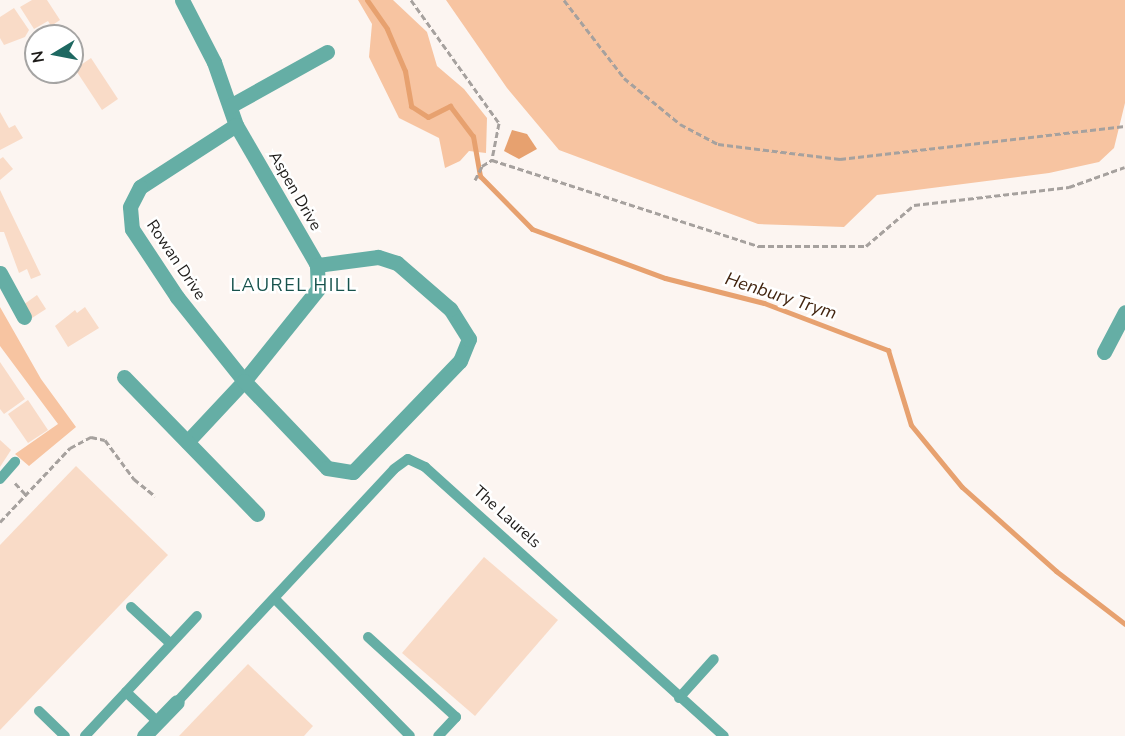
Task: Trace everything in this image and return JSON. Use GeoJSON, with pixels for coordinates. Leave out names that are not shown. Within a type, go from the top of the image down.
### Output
{"type":"FeatureCollection","features":[{"type":"Feature","properties":{"kind":"street","name":"Aspen Drive"},"geometry":{"type":"LineString","coordinates":[[182,0],[197,24],[231,106],[236,125],[317,265]]}},
{"type":"Feature","properties":{"kind":"street"},"geometry":{"type":"LineString","coordinates":[[231,106],[327,52]]}},
{"type":"Feature","properties":{"kind":"street","name":"Rowan Drive"},"geometry":{"type":"LineString","coordinates":[[236,125],[152,177],[136,193],[130,214],[132,229],[157,269],[244,381],[327,468],[353,472],[460,361],[469,339],[450,309],[397,263],[378,257],[317,265]]}},
{"type":"Feature","properties":{"kind":"street"},"geometry":{"type":"LineString","coordinates":[[188,442],[244,381],[318,289],[317,265]]}},
{"type":"Feature","properties":{"kind":"street"},"geometry":{"type":"LineString","coordinates":[[0,273],[24,317]]}},
{"type":"Feature","properties":{"kind":"street"},"geometry":{"type":"LineString","coordinates":[[1104,352],[1125,312]]}},
{"type":"Feature","properties":{"kind":"street"},"geometry":{"type":"LineString","coordinates":[[124,376],[257,514]]}},
{"type":"Feature","properties":{"kind":"street","name":"The Laurels"},"geometry":{"type":"LineString","coordinates":[[144,736],[177,702]]}},
{"type":"Feature","properties":{"kind":"lane","name":"The Laurels"},"geometry":{"type":"LineString","coordinates":[[177,702],[394,469],[408,459],[425,467],[679,698],[724,736]]}},
{"type":"Feature","properties":{"kind":"lane"},"geometry":{"type":"LineString","coordinates":[[1,476],[15,462]]}},
{"type":"Feature","properties":{"kind":"lane"},"geometry":{"type":"LineString","coordinates":[[275,599],[410,736]]}},
{"type":"Feature","properties":{"kind":"lane"},"geometry":{"type":"LineString","coordinates":[[131,607],[171,644]]}},
{"type":"Feature","properties":{"kind":"lane"},"geometry":{"type":"LineString","coordinates":[[85,736],[197,616]]}},
{"type":"Feature","properties":{"kind":"lane"},"geometry":{"type":"LineString","coordinates":[[368,637],[456,717],[438,736]]}},
{"type":"Feature","properties":{"kind":"lane"},"geometry":{"type":"LineString","coordinates":[[679,698],[714,659]]}},
{"type":"Feature","properties":{"kind":"lane"},"geometry":{"type":"LineString","coordinates":[[126,692],[158,722]]}},
{"type":"Feature","properties":{"kind":"lane"},"geometry":{"type":"LineString","coordinates":[[39,711],[65,736]]}},
{"type":"Feature","properties":{"kind":"path"},"geometry":{"type":"LineString","coordinates":[[411,0],[499,123],[492,160],[482,166],[475,180]]}},
{"type":"Feature","properties":{"kind":"path"},"geometry":{"type":"LineString","coordinates":[[564,0],[624,78],[680,124],[718,144],[840,159],[1125,126]]}},
{"type":"Feature","properties":{"kind":"path"},"geometry":{"type":"LineString","coordinates":[[492,160],[759,246],[866,246],[914,205],[1069,187],[1125,167]]}},
{"type":"Feature","properties":{"kind":"path"},"geometry":{"type":"LineString","coordinates":[[0,522],[70,448],[91,437],[105,440],[134,479],[155,496]]}},
{"type":"Feature","properties":{"kind":"shaded area"},"geometry":{"type":"Polygon","coordinates":[[[358,0],[393,0],[427,32],[437,66],[464,89],[487,118],[486,153],[469,151],[460,161],[445,168],[439,138],[399,118],[369,57],[372,24],[358,0]]]}},
{"type":"Feature","properties":{"kind":"shaded area"},"geometry":{"type":"Polygon","coordinates":[[[446,0],[1125,0],[1125,103],[1114,148],[1099,162],[1049,173],[877,195],[844,227],[758,224],[559,150],[507,88],[446,0]]]}},
{"type":"Feature","properties":{"kind":"shaded area"},"geometry":{"type":"Polygon","coordinates":[[[512,130],[527,134],[537,149],[519,159],[504,151],[512,130]]]}},
{"type":"Feature","properties":{"kind":"shaded area"},"geometry":{"type":"Polygon","coordinates":[[[0,307],[41,379],[76,427],[29,466],[15,454],[58,424],[0,346],[0,307]]]}},
{"type":"Feature","properties":{"kind":"building"},"geometry":{"type":"Polygon","coordinates":[[[32,0],[47,0],[60,20],[54,24],[50,24],[48,21],[43,24],[31,24],[20,7],[32,0]]]}},
{"type":"Feature","properties":{"kind":"building"},"geometry":{"type":"Polygon","coordinates":[[[14,8],[25,24],[24,37],[4,45],[0,38],[0,17],[14,8]]]}},
{"type":"Feature","properties":{"kind":"building"},"geometry":{"type":"Polygon","coordinates":[[[91,58],[118,99],[102,110],[84,83],[84,63],[91,58]]]}},
{"type":"Feature","properties":{"kind":"building"},"geometry":{"type":"Polygon","coordinates":[[[0,112],[9,128],[15,125],[23,138],[0,150],[0,112]]]}},
{"type":"Feature","properties":{"kind":"building"},"geometry":{"type":"Polygon","coordinates":[[[3,157],[13,169],[0,180],[0,159],[3,157]]]}},
{"type":"Feature","properties":{"kind":"building"},"geometry":{"type":"Polygon","coordinates":[[[0,190],[41,275],[31,279],[27,269],[19,273],[4,232],[0,232],[0,190]]]}},
{"type":"Feature","properties":{"kind":"building"},"geometry":{"type":"Polygon","coordinates":[[[37,295],[46,309],[32,318],[23,305],[37,295]]]}},
{"type":"Feature","properties":{"kind":"building"},"geometry":{"type":"Polygon","coordinates":[[[85,307],[99,328],[68,347],[55,326],[75,310],[77,313],[85,307]]]}},
{"type":"Feature","properties":{"kind":"building"},"geometry":{"type":"Polygon","coordinates":[[[0,362],[25,399],[4,414],[0,409],[0,362]]]}},
{"type":"Feature","properties":{"kind":"building"},"geometry":{"type":"Polygon","coordinates":[[[28,400],[48,430],[28,443],[8,414],[28,400]]]}},
{"type":"Feature","properties":{"kind":"building"},"geometry":{"type":"Polygon","coordinates":[[[0,440],[11,450],[0,467],[0,440]]]}},
{"type":"Feature","properties":{"kind":"building"},"geometry":{"type":"Polygon","coordinates":[[[76,466],[168,555],[0,730],[0,545],[76,466]]]}},
{"type":"Feature","properties":{"kind":"building"},"geometry":{"type":"Polygon","coordinates":[[[484,557],[558,620],[475,716],[402,653],[484,557]]]}},
{"type":"Feature","properties":{"kind":"building"},"geometry":{"type":"Polygon","coordinates":[[[248,664],[313,726],[304,736],[179,736],[248,664]]]}},
{"type":"Feature","properties":{"kind":"waterway","name":"Henbury Trym"},"geometry":{"type":"LineString","coordinates":[[367,0],[387,29],[405,71],[411,106],[428,117],[450,106],[473,136],[480,176],[532,229],[665,278],[764,303],[888,350],[911,425],[962,487],[1056,571],[1125,624]]}},
{"type":"Feature","properties":{"kind":"district","name":"LAUREL HILL"},"geometry":{"type":"Point","coordinates":[294,285]}}]}
